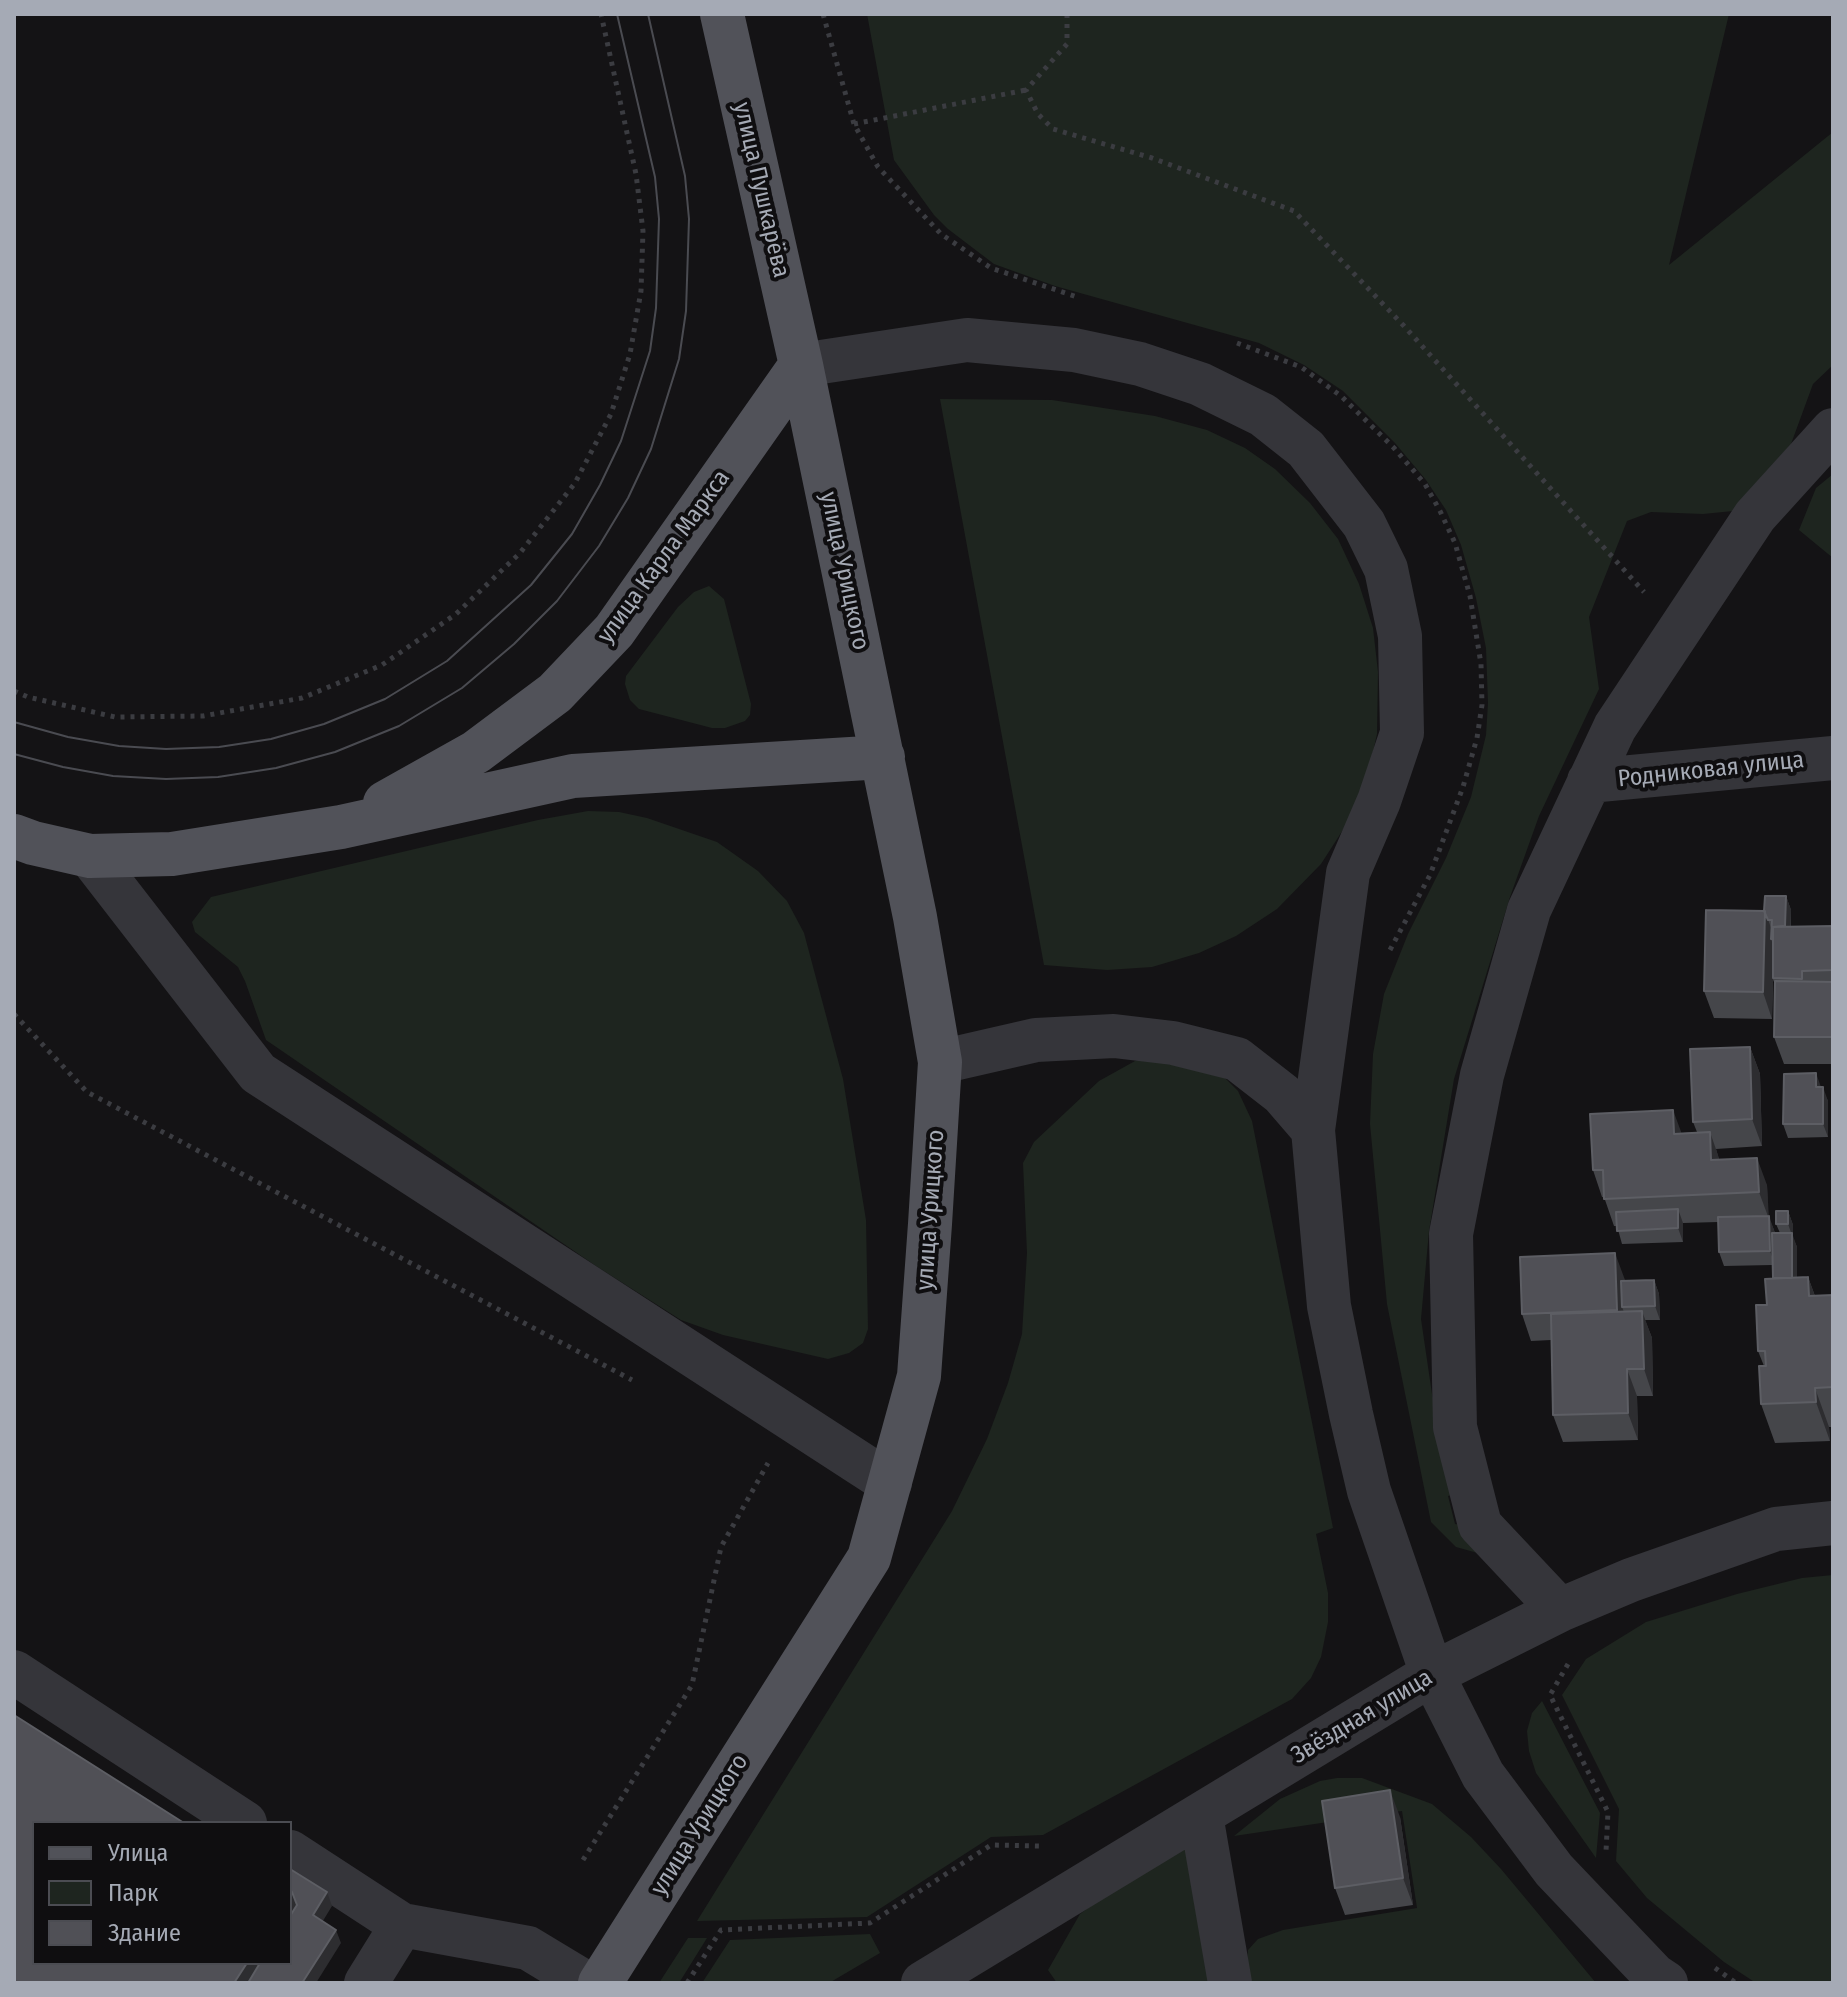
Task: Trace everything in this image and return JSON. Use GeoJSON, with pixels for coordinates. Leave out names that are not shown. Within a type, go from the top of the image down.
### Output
{"type":"FeatureCollection","features":[{"type":"Feature","properties":{"kind":"main road","name":"улица Пушкарёва"},"geometry":{"type":"LineString","coordinates":[[722,14],[801,365]]}},
{"type":"Feature","properties":{"kind":"main road","name":"улица Урицкого"},"geometry":{"type":"LineString","coordinates":[[600,1983],[869,1558],[919,1376],[940,1062],[915,917],[801,365]]}},
{"type":"Feature","properties":{"kind":"main road","name":"улица Карла Маркса"},"geometry":{"type":"LineString","coordinates":[[341,827],[476,752],[555,693],[614,631],[801,365]]}},
{"type":"Feature","properties":{"kind":"main road","name":"улица Карла Маркса"},"geometry":{"type":"LineString","coordinates":[[14,836],[90,856],[172,854],[341,827],[573,776],[883,757]]}},
{"type":"Feature","properties":{"kind":"street"},"geometry":{"type":"LineString","coordinates":[[801,365],[967,340],[1074,350],[1140,364],[1200,384],[1263,415],[1306,449],[1364,524],[1386,569],[1400,636],[1402,733],[1379,801],[1348,873],[1313,1130],[1329,1306],[1369,1491],[1432,1674],[1483,1775],[1554,1870],[1654,1975],[1666,1983]]}},
{"type":"Feature","properties":{"kind":"street"},"geometry":{"type":"LineString","coordinates":[[1560,1610],[1480,1525],[1455,1427],[1451,1234],[1482,1075],[1529,910],[1615,727],[1755,516],[1833,430]]}},
{"type":"Feature","properties":{"kind":"street","name":"Родниковая улица"},"geometry":{"type":"LineString","coordinates":[[1589,781],[1833,758]]}},
{"type":"Feature","properties":{"kind":"street"},"geometry":{"type":"LineString","coordinates":[[90,856],[258,1073],[890,1483]]}},
{"type":"Feature","properties":{"kind":"street"},"geometry":{"type":"LineString","coordinates":[[940,1062],[1036,1040],[1114,1036],[1173,1043],[1237,1059],[1282,1094],[1313,1130]]}},
{"type":"Feature","properties":{"kind":"street","name":"Звёздная улица"},"geometry":{"type":"LineString","coordinates":[[923,1983],[1432,1674],[1560,1610],[1631,1580],[1776,1529],[1833,1523]]}},
{"type":"Feature","properties":{"kind":"street"},"geometry":{"type":"LineString","coordinates":[[14,1672],[242,1821]]}},
{"type":"Feature","properties":{"kind":"street"},"geometry":{"type":"LineString","coordinates":[[1201,1815],[1230,1983]]}},
{"type":"Feature","properties":{"kind":"street"},"geometry":{"type":"LineString","coordinates":[[292,1853],[402,1925],[528,1948],[586,1983]]}},
{"type":"Feature","properties":{"kind":"street"},"geometry":{"type":"LineString","coordinates":[[366,1983],[402,1925]]}},
{"type":"Feature","properties":{"kind":"path"},"geometry":{"type":"LineString","coordinates":[[14,691],[115,717],[203,716],[302,698],[382,665],[456,614],[520,553],[575,483],[611,414],[630,354],[641,291],[643,231],[636,174],[601,14]]}},
{"type":"Feature","properties":{"kind":"path"},"geometry":{"type":"LineString","coordinates":[[823,14],[854,124],[878,167],[941,234],[991,268],[1082,298]]}},
{"type":"Feature","properties":{"kind":"path"},"geometry":{"type":"LineString","coordinates":[[854,124],[1026,90],[1067,44],[1067,14]]}},
{"type":"Feature","properties":{"kind":"path"},"geometry":{"type":"LineString","coordinates":[[1026,90],[1038,114],[1053,129],[1152,158],[1294,211],[1404,326],[1679,630]]}},
{"type":"Feature","properties":{"kind":"path"},"geometry":{"type":"LineString","coordinates":[[1226,339],[1301,367],[1341,396],[1394,448],[1425,484],[1440,511],[1455,543],[1470,596],[1481,664],[1482,705],[1477,738],[1463,787],[1430,875],[1388,954]]}},
{"type":"Feature","properties":{"kind":"path"},"geometry":{"type":"LineString","coordinates":[[14,1014],[87,1092],[633,1380]]}},
{"type":"Feature","properties":{"kind":"path"},"geometry":{"type":"LineString","coordinates":[[583,1860],[692,1685],[721,1547],[773,1454]]}},
{"type":"Feature","properties":{"kind":"path"},"geometry":{"type":"LineString","coordinates":[[1572,1657],[1550,1695],[1608,1812],[1605,1865]]}},
{"type":"Feature","properties":{"kind":"path"},"geometry":{"type":"LineString","coordinates":[[687,1983],[721,1930],[870,1923],[991,1845],[1040,1846]]}},
{"type":"Feature","properties":{"kind":"path"},"geometry":{"type":"LineString","coordinates":[[1707,1963],[1736,1983]]}},
{"type":"Feature","properties":{"kind":"green space"},"geometry":{"type":"Polygon","coordinates":[[[867,14],[1729,14],[1669,265],[1833,132],[1833,365],[1813,384],[1791,444],[1733,511],[1703,514],[1651,512],[1627,521],[1589,617],[1599,689],[1539,816],[1510,897],[1454,1079],[1429,1231],[1421,1319],[1432,1394],[1458,1493],[1448,1496],[1455,1524],[1469,1526],[1492,1557],[1456,1547],[1431,1522],[1387,1304],[1370,1124],[1373,1054],[1384,994],[1471,797],[1486,735],[1486,648],[1461,545],[1446,510],[1395,443],[1343,391],[1304,365],[1259,343],[1055,286],[994,264],[948,229],[894,160],[867,14]]]}},
{"type":"Feature","properties":{"kind":"green space"},"geometry":{"type":"Polygon","coordinates":[[[940,399],[1052,400],[1155,416],[1207,430],[1245,448],[1275,469],[1310,503],[1338,539],[1359,584],[1373,628],[1378,672],[1377,734],[1367,778],[1348,822],[1321,864],[1277,909],[1236,936],[1199,953],[1152,967],[1107,970],[1044,965],[940,399]]]}},
{"type":"Feature","properties":{"kind":"green space"},"geometry":{"type":"Polygon","coordinates":[[[1833,474],[1833,558],[1799,530],[1816,488],[1833,474]]]}},
{"type":"Feature","properties":{"kind":"green space"},"geometry":{"type":"Polygon","coordinates":[[[709,586],[724,599],[751,704],[750,715],[745,721],[725,728],[712,728],[639,709],[630,700],[625,684],[626,676],[678,607],[694,592],[709,586]]]}},
{"type":"Feature","properties":{"kind":"green space"},"geometry":{"type":"Polygon","coordinates":[[[588,811],[619,812],[647,818],[717,842],[758,871],[787,901],[804,933],[843,1079],[866,1220],[868,1329],[863,1343],[849,1353],[828,1359],[723,1335],[681,1320],[596,1266],[266,1040],[238,967],[195,932],[192,922],[211,897],[588,811]]]}},
{"type":"Feature","properties":{"kind":"green space"},"geometry":{"type":"Polygon","coordinates":[[[1167,1052],[1219,1072],[1238,1091],[1252,1121],[1333,1528],[1316,1534],[1328,1593],[1328,1622],[1321,1657],[1311,1678],[1292,1699],[1043,1835],[991,1837],[867,1917],[697,1921],[952,1511],[987,1439],[1022,1334],[1027,1253],[1023,1163],[1034,1142],[1099,1081],[1135,1061],[1167,1052]]]}},
{"type":"Feature","properties":{"kind":"green space"},"geometry":{"type":"Polygon","coordinates":[[[1833,1575],[1833,1983],[1756,1983],[1724,1962],[1647,1898],[1616,1861],[1619,1809],[1562,1695],[1586,1659],[1646,1622],[1737,1594],[1802,1578],[1833,1575]]]}},
{"type":"Feature","properties":{"kind":"green space"},"geometry":{"type":"Polygon","coordinates":[[[1542,1701],[1600,1813],[1596,1858],[1536,1773],[1527,1731],[1532,1713],[1542,1701]]]}},
{"type":"Feature","properties":{"kind":"green space"},"geometry":{"type":"Polygon","coordinates":[[[1362,1778],[1432,1804],[1471,1837],[1501,1869],[1596,1983],[1245,1983],[1248,1950],[1258,1939],[1283,1930],[1417,1908],[1402,1811],[1234,1836],[1280,1799],[1320,1781],[1362,1778]]]}},
{"type":"Feature","properties":{"kind":"green space"},"geometry":{"type":"Polygon","coordinates":[[[1187,1848],[1213,1983],[1057,1983],[1048,1970],[1080,1914],[1119,1885],[1187,1848]]]}},
{"type":"Feature","properties":{"kind":"green space"},"geometry":{"type":"Polygon","coordinates":[[[870,1934],[880,1953],[829,1983],[702,1983],[730,1940],[870,1934]]]}},
{"type":"Feature","properties":{"kind":"green space"},"geometry":{"type":"Polygon","coordinates":[[[688,1938],[707,1938],[679,1983],[659,1983],[688,1938]]]}},
{"type":"Feature","properties":{"kind":"building"},"geometry":{"type":"Polygon","coordinates":[[[1765,896],[1786,896],[1785,926],[1773,927],[1773,939],[1772,920],[1768,920],[1764,911],[1765,896]]]}},
{"type":"Feature","properties":{"kind":"building"},"geometry":{"type":"Polygon","coordinates":[[[1706,910],[1765,911],[1763,992],[1704,991],[1706,910]]]}},
{"type":"Feature","properties":{"kind":"building"},"geometry":{"type":"Polygon","coordinates":[[[1833,926],[1833,970],[1802,971],[1802,979],[1773,978],[1773,927],[1833,926]]]}},
{"type":"Feature","properties":{"kind":"building"},"geometry":{"type":"Polygon","coordinates":[[[1775,981],[1833,982],[1833,1037],[1774,1037],[1775,981]]]}},
{"type":"Feature","properties":{"kind":"building"},"geometry":{"type":"Polygon","coordinates":[[[1750,1047],[1752,1119],[1693,1122],[1690,1049],[1750,1047]]]}},
{"type":"Feature","properties":{"kind":"building"},"geometry":{"type":"Polygon","coordinates":[[[1816,1073],[1816,1087],[1823,1087],[1823,1124],[1783,1124],[1784,1074],[1816,1073]]]}},
{"type":"Feature","properties":{"kind":"building"},"geometry":{"type":"Polygon","coordinates":[[[1673,1110],[1674,1134],[1710,1132],[1711,1160],[1757,1158],[1759,1192],[1604,1199],[1603,1170],[1593,1170],[1590,1114],[1673,1110]]]}},
{"type":"Feature","properties":{"kind":"building"},"geometry":{"type":"Polygon","coordinates":[[[1678,1209],[1678,1228],[1617,1231],[1616,1212],[1678,1209]]]}},
{"type":"Feature","properties":{"kind":"building"},"geometry":{"type":"Polygon","coordinates":[[[1776,1211],[1788,1211],[1788,1224],[1776,1224],[1776,1211]]]}},
{"type":"Feature","properties":{"kind":"building"},"geometry":{"type":"Polygon","coordinates":[[[1769,1216],[1770,1251],[1719,1252],[1718,1217],[1769,1216]]]}},
{"type":"Feature","properties":{"kind":"building"},"geometry":{"type":"Polygon","coordinates":[[[1772,1233],[1792,1233],[1792,1278],[1773,1278],[1772,1233]]]}},
{"type":"Feature","properties":{"kind":"building"},"geometry":{"type":"Polygon","coordinates":[[[1615,1253],[1617,1310],[1522,1314],[1520,1257],[1615,1253]]]}},
{"type":"Feature","properties":{"kind":"building"},"geometry":{"type":"Polygon","coordinates":[[[1808,1277],[1809,1296],[1833,1295],[1833,1387],[1815,1388],[1816,1402],[1761,1404],[1759,1366],[1766,1366],[1765,1351],[1758,1351],[1756,1305],[1767,1305],[1765,1279],[1808,1277]]]}},
{"type":"Feature","properties":{"kind":"building"},"geometry":{"type":"Polygon","coordinates":[[[1654,1280],[1655,1306],[1622,1307],[1621,1281],[1654,1280]]]}},
{"type":"Feature","properties":{"kind":"building"},"geometry":{"type":"Polygon","coordinates":[[[1642,1311],[1644,1369],[1627,1369],[1628,1413],[1553,1415],[1551,1314],[1642,1311]]]}},
{"type":"Feature","properties":{"kind":"building"},"geometry":{"type":"Polygon","coordinates":[[[14,1715],[181,1821],[32,1821],[32,1965],[246,1965],[234,1983],[14,1983],[14,1715]]]}},
{"type":"Feature","properties":{"kind":"building"},"geometry":{"type":"Polygon","coordinates":[[[1390,1790],[1403,1878],[1335,1888],[1322,1801],[1390,1790]]]}},
{"type":"Feature","properties":{"kind":"building"},"geometry":{"type":"Polygon","coordinates":[[[292,1870],[327,1892],[313,1915],[336,1930],[302,1983],[248,1983],[259,1965],[292,1965],[292,1913],[297,1905],[292,1892],[292,1870]]]}},
{"type":"Feature","properties":{"kind":"tram line"},"geometry":{"type":"LineString","coordinates":[[14,722],[68,737],[119,746],[166,749],[219,747],[271,739],[324,724],[385,699],[447,661],[531,585],[572,534],[600,485],[621,441],[650,351],[656,308],[659,219],[655,177],[617,14]]}},
{"type":"Feature","properties":{"kind":"tram line"},"geometry":{"type":"LineString","coordinates":[[14,754],[113,776],[166,779],[218,777],[276,768],[335,752],[399,726],[462,688],[514,644],[557,601],[599,546],[628,498],[651,449],[679,359],[686,311],[689,219],[685,176],[648,14]]}}]}
